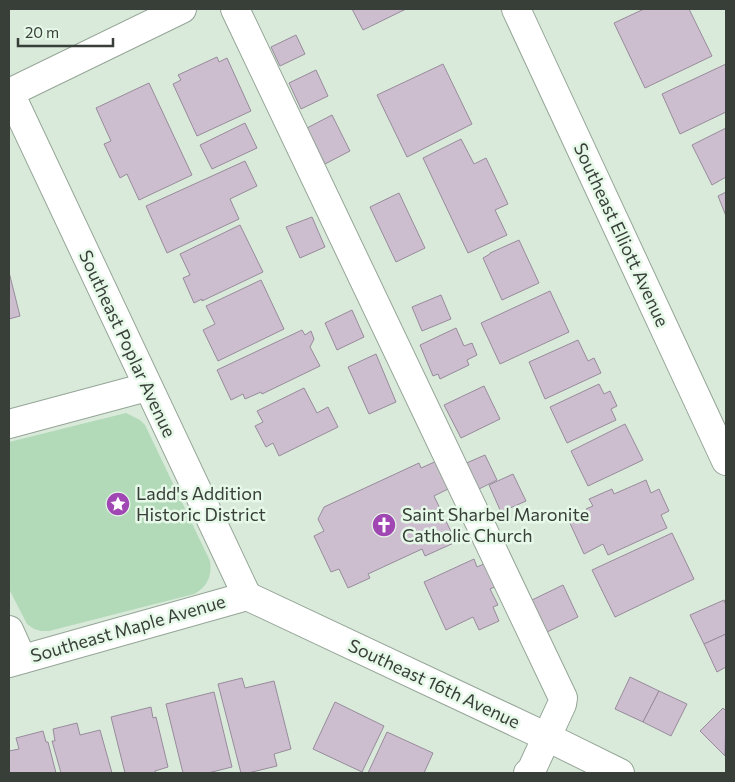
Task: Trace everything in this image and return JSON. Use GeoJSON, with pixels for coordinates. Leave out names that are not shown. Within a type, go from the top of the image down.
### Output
{"type":"FeatureCollection","features":[{"type":"Feature","properties":{"kind":"street"},"geometry":{"type":"LineString","coordinates":[[9,92],[182,9]]}},
{"type":"Feature","properties":{"kind":"street"},"geometry":{"type":"LineString","coordinates":[[234,9],[563,698],[562,704],[528,773]]}},
{"type":"Feature","properties":{"kind":"street","name":"Southeast Elliott Avenue"},"geometry":{"type":"LineString","coordinates":[[516,9],[726,461]]}},
{"type":"Feature","properties":{"kind":"street","name":"Southeast Poplar Avenue"},"geometry":{"type":"LineString","coordinates":[[9,92],[246,596]]}},
{"type":"Feature","properties":{"kind":"street"},"geometry":{"type":"LineString","coordinates":[[9,424],[147,387]]}},
{"type":"Feature","properties":{"kind":"street","name":"Southeast 16th Avenue"},"geometry":{"type":"LineString","coordinates":[[246,596],[547,736],[620,773]]}},
{"type":"Feature","properties":{"kind":"street","name":"Southeast Maple Avenue"},"geometry":{"type":"LineString","coordinates":[[15,661],[246,596]]}},
{"type":"Feature","properties":{"kind":"street"},"geometry":{"type":"LineString","coordinates":[[9,630],[15,661]]}},
{"type":"Feature","properties":{"kind":"green space"},"geometry":{"type":"Polygon","coordinates":[[[126,413],[140,420],[145,425],[210,561],[210,576],[203,588],[194,594],[49,631],[34,629],[27,624],[9,589],[9,442],[126,413]]]}},
{"type":"Feature","properties":{"kind":"building"},"geometry":{"type":"Polygon","coordinates":[[[352,9],[406,9],[363,30],[352,9]]]}},
{"type":"Feature","properties":{"kind":"building"},"geometry":{"type":"Polygon","coordinates":[[[644,9],[689,9],[712,56],[645,88],[614,23],[644,9]]]}},
{"type":"Feature","properties":{"kind":"building"},"geometry":{"type":"Polygon","coordinates":[[[296,35],[305,54],[280,66],[271,47],[296,35]]]}},
{"type":"Feature","properties":{"kind":"building"},"geometry":{"type":"Polygon","coordinates":[[[217,57],[219,62],[227,58],[251,111],[197,136],[173,84],[181,80],[178,75],[217,57]]]}},
{"type":"Feature","properties":{"kind":"building"},"geometry":{"type":"Polygon","coordinates":[[[443,64],[472,124],[407,157],[377,95],[443,64]]]}},
{"type":"Feature","properties":{"kind":"building"},"geometry":{"type":"Polygon","coordinates":[[[726,64],[726,112],[680,134],[662,94],[726,64]]]}},
{"type":"Feature","properties":{"kind":"building"},"geometry":{"type":"Polygon","coordinates":[[[316,70],[328,96],[301,109],[289,83],[316,70]]]}},
{"type":"Feature","properties":{"kind":"building"},"geometry":{"type":"Polygon","coordinates":[[[149,83],[192,175],[139,200],[127,174],[120,178],[104,144],[111,141],[96,108],[149,83]]]}},
{"type":"Feature","properties":{"kind":"building"},"geometry":{"type":"Polygon","coordinates":[[[332,115],[350,151],[325,164],[307,128],[332,115]]]}},
{"type":"Feature","properties":{"kind":"building"},"geometry":{"type":"Polygon","coordinates":[[[245,123],[257,148],[212,169],[200,145],[245,123]]]}},
{"type":"Feature","properties":{"kind":"building"},"geometry":{"type":"Polygon","coordinates":[[[726,128],[726,177],[712,185],[692,145],[726,128]]]}},
{"type":"Feature","properties":{"kind":"building"},"geometry":{"type":"Polygon","coordinates":[[[461,139],[474,164],[486,158],[508,204],[495,210],[507,235],[468,253],[423,158],[461,139]]]}},
{"type":"Feature","properties":{"kind":"building"},"geometry":{"type":"Polygon","coordinates":[[[245,161],[257,186],[230,199],[239,219],[167,253],[146,206],[245,161]]]}},
{"type":"Feature","properties":{"kind":"building"},"geometry":{"type":"Polygon","coordinates":[[[726,192],[726,216],[718,196],[726,192]]]}},
{"type":"Feature","properties":{"kind":"building"},"geometry":{"type":"Polygon","coordinates":[[[399,193],[425,248],[396,262],[370,207],[399,193]]]}},
{"type":"Feature","properties":{"kind":"building"},"geometry":{"type":"Polygon","coordinates":[[[312,217],[325,247],[300,258],[286,227],[312,217]]]}},
{"type":"Feature","properties":{"kind":"building"},"geometry":{"type":"Polygon","coordinates":[[[240,225],[263,272],[194,303],[183,278],[190,275],[180,254],[240,225]]]}},
{"type":"Feature","properties":{"kind":"building"},"geometry":{"type":"Polygon","coordinates":[[[519,240],[539,283],[502,300],[483,258],[519,240]]]}},
{"type":"Feature","properties":{"kind":"building"},"geometry":{"type":"Polygon","coordinates":[[[9,272],[20,316],[9,319],[9,272]]]}},
{"type":"Feature","properties":{"kind":"building"},"geometry":{"type":"Polygon","coordinates":[[[261,280],[284,329],[218,361],[203,330],[215,324],[206,306],[261,280]]]}},
{"type":"Feature","properties":{"kind":"building"},"geometry":{"type":"Polygon","coordinates":[[[550,291],[569,332],[500,364],[481,323],[550,291]]]}},
{"type":"Feature","properties":{"kind":"building"},"geometry":{"type":"Polygon","coordinates":[[[441,295],[451,319],[422,331],[412,307],[441,295]]]}},
{"type":"Feature","properties":{"kind":"building"},"geometry":{"type":"Polygon","coordinates":[[[352,310],[364,337],[337,350],[325,323],[352,310]]]}},
{"type":"Feature","properties":{"kind":"building"},"geometry":{"type":"Polygon","coordinates":[[[456,328],[464,346],[472,343],[477,355],[467,360],[469,365],[440,379],[438,374],[433,376],[420,345],[456,328]]]}},
{"type":"Feature","properties":{"kind":"building"},"geometry":{"type":"Polygon","coordinates":[[[302,330],[305,335],[311,331],[314,339],[310,347],[320,366],[262,394],[261,392],[245,399],[243,394],[231,400],[217,370],[302,330]]]}},
{"type":"Feature","properties":{"kind":"building"},"geometry":{"type":"Polygon","coordinates":[[[578,340],[588,361],[594,358],[601,373],[545,399],[529,362],[578,340]]]}},
{"type":"Feature","properties":{"kind":"building"},"geometry":{"type":"Polygon","coordinates":[[[376,354],[396,402],[369,414],[348,367],[376,354]]]}},
{"type":"Feature","properties":{"kind":"building"},"geometry":{"type":"Polygon","coordinates":[[[599,384],[604,394],[610,391],[617,406],[611,409],[616,420],[567,443],[550,407],[599,384]]]}},
{"type":"Feature","properties":{"kind":"building"},"geometry":{"type":"Polygon","coordinates":[[[484,386],[500,419],[461,438],[444,405],[484,386]]]}},
{"type":"Feature","properties":{"kind":"building"},"geometry":{"type":"Polygon","coordinates":[[[304,388],[317,413],[328,407],[338,427],[279,456],[273,443],[266,447],[255,426],[263,422],[257,411],[304,388]]]}},
{"type":"Feature","properties":{"kind":"building"},"geometry":{"type":"Polygon","coordinates":[[[625,424],[643,460],[588,486],[571,451],[625,424]]]}},
{"type":"Feature","properties":{"kind":"building"},"geometry":{"type":"Polygon","coordinates":[[[485,455],[497,480],[475,491],[462,465],[485,455]]]}},
{"type":"Feature","properties":{"kind":"building","name":"Saint Sharbel Maronite Catholic Church"},"geometry":{"type":"Polygon","coordinates":[[[439,460],[452,487],[434,496],[456,542],[425,556],[422,549],[368,574],[370,578],[348,588],[339,569],[331,572],[314,536],[324,531],[318,519],[324,507],[419,463],[421,468],[439,460]]]}},
{"type":"Feature","properties":{"kind":"building"},"geometry":{"type":"Polygon","coordinates":[[[513,474],[526,501],[501,512],[489,485],[513,474]]]}},
{"type":"Feature","properties":{"kind":"building"},"geometry":{"type":"Polygon","coordinates":[[[646,480],[651,493],[659,489],[669,511],[661,515],[667,528],[608,555],[603,544],[584,554],[569,521],[588,512],[586,509],[593,506],[589,499],[612,489],[614,494],[646,480]]]}},
{"type":"Feature","properties":{"kind":"building"},"geometry":{"type":"Polygon","coordinates":[[[672,533],[694,579],[615,617],[592,570],[672,533]]]}},
{"type":"Feature","properties":{"kind":"building"},"geometry":{"type":"Polygon","coordinates":[[[474,559],[477,567],[486,563],[497,586],[490,589],[498,605],[493,607],[499,621],[479,630],[473,617],[446,630],[424,582],[474,559]]]}},
{"type":"Feature","properties":{"kind":"building"},"geometry":{"type":"Polygon","coordinates":[[[563,585],[578,617],[547,632],[532,600],[563,585]]]}},
{"type":"Feature","properties":{"kind":"building"},"geometry":{"type":"Polygon","coordinates":[[[724,600],[726,605],[726,634],[704,644],[690,615],[724,600]]]}},
{"type":"Feature","properties":{"kind":"building"},"geometry":{"type":"Polygon","coordinates":[[[726,634],[726,667],[717,672],[704,644],[726,634]]]}},
{"type":"Feature","properties":{"kind":"building"},"geometry":{"type":"Polygon","coordinates":[[[630,677],[659,691],[643,722],[615,709],[630,677]]]}},
{"type":"Feature","properties":{"kind":"building"},"geometry":{"type":"Polygon","coordinates":[[[242,678],[245,688],[274,681],[291,749],[274,754],[277,766],[248,773],[241,773],[218,684],[242,678]]]}},
{"type":"Feature","properties":{"kind":"building"},"geometry":{"type":"Polygon","coordinates":[[[659,691],[687,704],[671,736],[643,722],[659,691]]]}},
{"type":"Feature","properties":{"kind":"building"},"geometry":{"type":"Polygon","coordinates":[[[214,692],[232,767],[208,773],[183,773],[166,704],[214,692]]]}},
{"type":"Feature","properties":{"kind":"building"},"geometry":{"type":"Polygon","coordinates":[[[335,702],[384,726],[362,772],[313,749],[335,702]]]}},
{"type":"Feature","properties":{"kind":"building"},"geometry":{"type":"Polygon","coordinates":[[[151,707],[153,718],[156,717],[168,767],[155,771],[155,773],[125,773],[111,717],[151,707]]]}},
{"type":"Feature","properties":{"kind":"building"},"geometry":{"type":"Polygon","coordinates":[[[723,708],[726,711],[725,756],[700,731],[723,708]]]}},
{"type":"Feature","properties":{"kind":"building"},"geometry":{"type":"Polygon","coordinates":[[[77,723],[80,735],[100,730],[112,773],[61,773],[52,741],[55,741],[53,729],[77,723]]]}},
{"type":"Feature","properties":{"kind":"building"},"geometry":{"type":"Polygon","coordinates":[[[43,731],[46,742],[48,742],[56,773],[9,773],[9,751],[19,749],[16,738],[43,731]]]}},
{"type":"Feature","properties":{"kind":"building"},"geometry":{"type":"Polygon","coordinates":[[[387,732],[433,753],[424,773],[368,773],[387,732]]]}},
{"type":"Feature","properties":{"kind":"place","name":"Ladd's Addition Historic District"},"geometry":{"type":"Point","coordinates":[118,504]}},
{"type":"Feature","properties":{"kind":"place","name":"Saint Sharbel Maronite Catholic Church"},"geometry":{"type":"Point","coordinates":[384,525]}}]}
